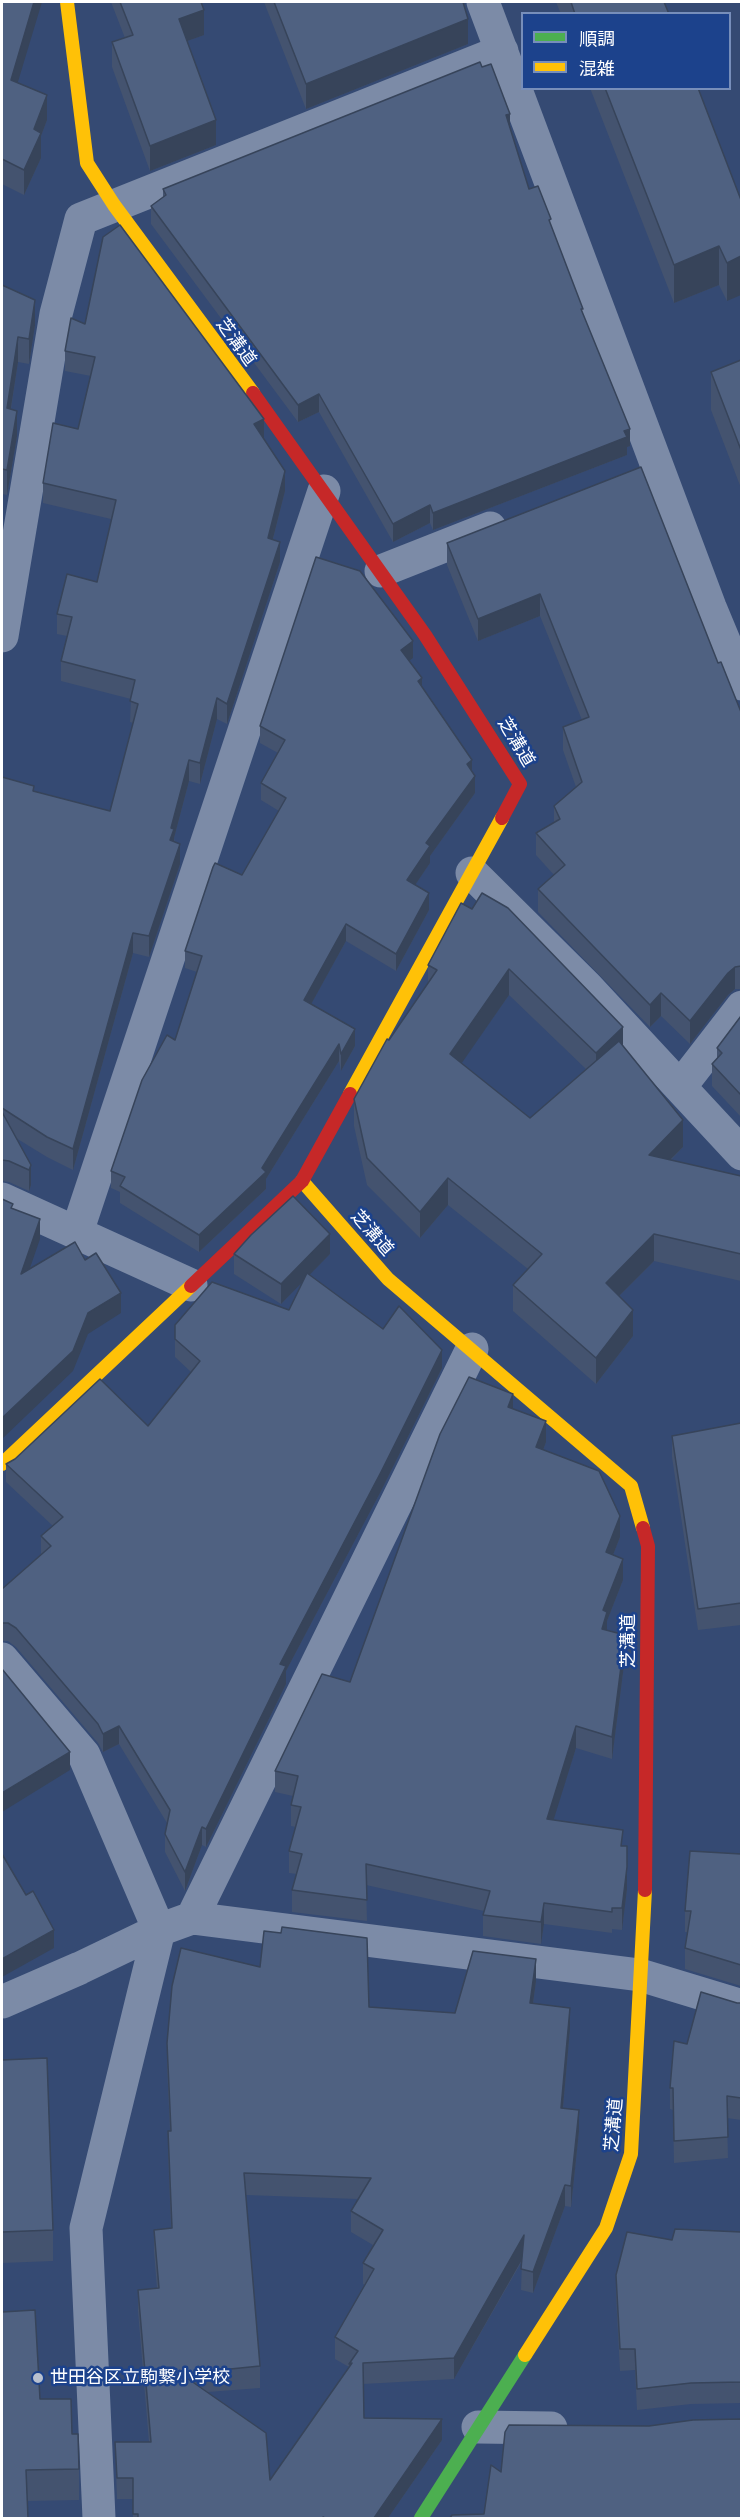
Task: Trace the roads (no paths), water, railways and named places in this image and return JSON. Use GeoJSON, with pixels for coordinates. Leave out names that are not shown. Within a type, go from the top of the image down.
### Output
{"type":"FeatureCollection","features":[{"type":"Feature","properties":{"kind":"street","name":"芝溝道"},"geometry":{"type":"LineString","coordinates":[[67,2],[87,163],[114,205],[381,571],[475,708],[520,784],[302,1181],[388,1279],[572,1433],[631,1486],[648,1546],[645,1927],[640,1975],[632,2154],[606,2228],[421,2518]]}},
{"type":"Feature","properties":{"kind":"street"},"geometry":{"type":"LineString","coordinates":[[483,2],[741,684]]}},
{"type":"Feature","properties":{"kind":"street"},"geometry":{"type":"LineString","coordinates":[[2,636],[43,307],[81,219],[502,51]]}},
{"type":"Feature","properties":{"kind":"street"},"geometry":{"type":"LineString","coordinates":[[624,476],[657,463]]}},
{"type":"Feature","properties":{"kind":"street"},"geometry":{"type":"LineString","coordinates":[[77,1232],[324,491]]}},
{"type":"Feature","properties":{"kind":"street"},"geometry":{"type":"LineString","coordinates":[[381,571],[513,519]]}},
{"type":"Feature","properties":{"kind":"street"},"geometry":{"type":"LineString","coordinates":[[472,873],[587,987],[741,1154]]}},
{"type":"Feature","properties":{"kind":"street"},"geometry":{"type":"LineString","coordinates":[[680,1087],[741,1007]]}},
{"type":"Feature","properties":{"kind":"street"},"geometry":{"type":"LineString","coordinates":[[2,1464],[302,1181]]}},
{"type":"Feature","properties":{"kind":"street"},"geometry":{"type":"LineString","coordinates":[[2,1199],[191,1285]]}},
{"type":"Feature","properties":{"kind":"street"},"geometry":{"type":"LineString","coordinates":[[192,1918],[472,1349]]}},
{"type":"Feature","properties":{"kind":"street"},"geometry":{"type":"LineString","coordinates":[[2,1659],[84,1755],[159,1930],[86,2228],[99,2518]]}},
{"type":"Feature","properties":{"kind":"street"},"geometry":{"type":"LineString","coordinates":[[2,2002],[159,1930],[192,1918],[640,1975],[741,2006]]}},
{"type":"Feature","properties":{"kind":"street"},"geometry":{"type":"LineString","coordinates":[[478,2427],[581,2428]]}},
{"type":"Feature","properties":{"kind":"place","name":"世田谷区立駒繋小学校"},"geometry":{"type":"Point","coordinates":[38,2378]}}]}
